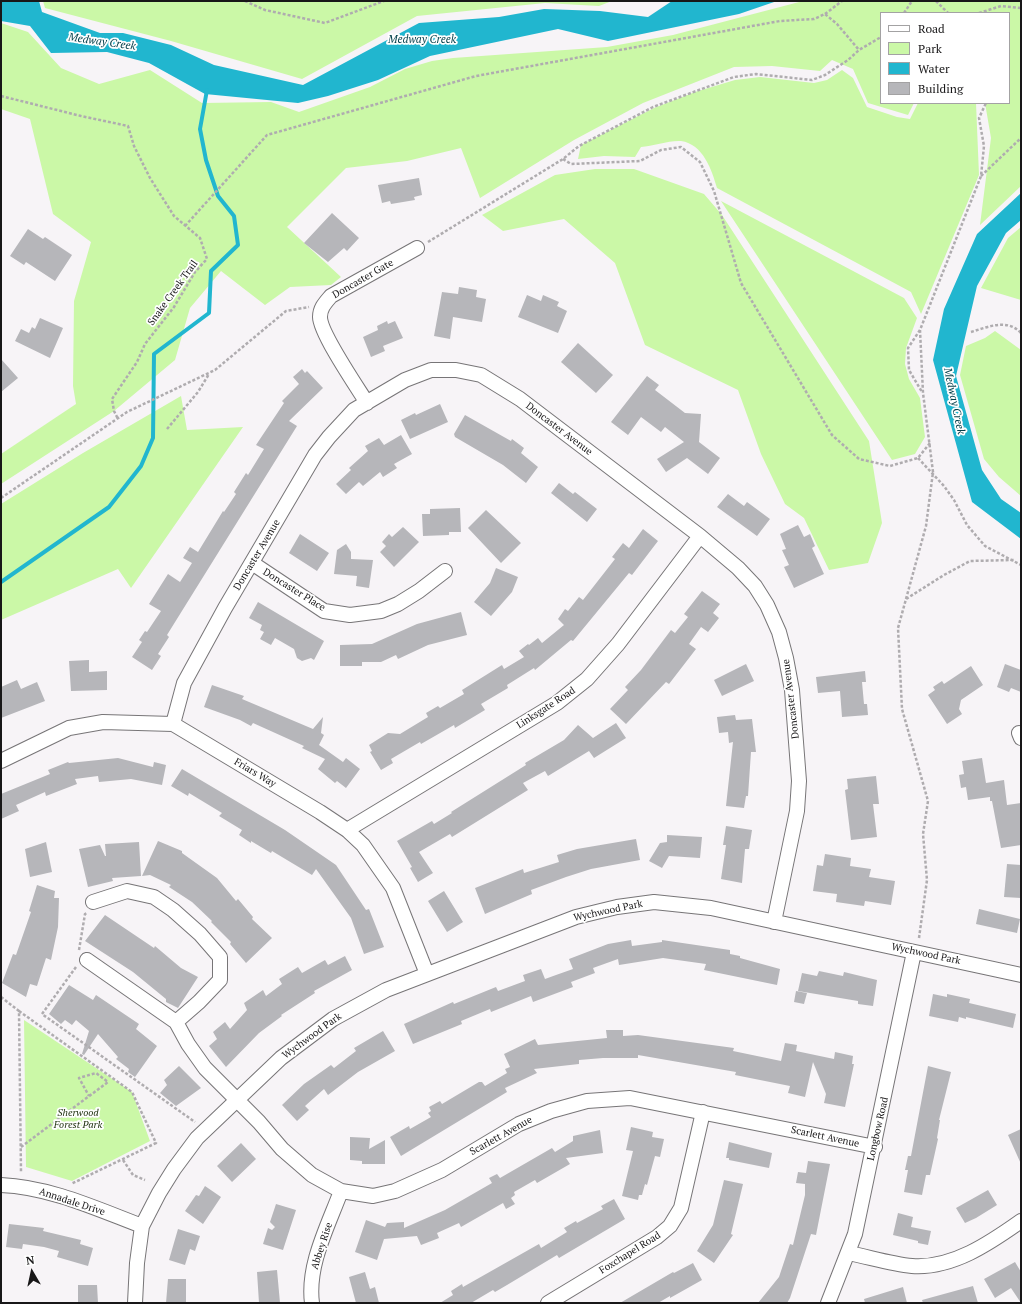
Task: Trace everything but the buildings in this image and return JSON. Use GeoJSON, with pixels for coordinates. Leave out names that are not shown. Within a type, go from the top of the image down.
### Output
{"type":"FeatureCollection","features":[{"type":"Feature","properties":{"kind":"street","name":"Doncaster Gate"},"geometry":{"type":"LineString","coordinates":[[367,403],[324,332],[320,318],[322,305],[331,296],[418,248]]}},
{"type":"Feature","properties":{"kind":"street","name":"Doncaster Avenue"},"geometry":{"type":"LineString","coordinates":[[173,724],[184,683],[225,608],[320,449],[329,437],[354,410],[405,380],[431,370],[456,370],[481,375],[520,399],[700,536],[738,568],[755,586],[767,605],[779,632],[792,690],[799,781],[797,811],[774,922]]}},
{"type":"Feature","properties":{"kind":"street","name":"Linksgate Road"},"geometry":{"type":"LineString","coordinates":[[347,830],[557,703],[587,680],[618,644],[700,536]]}},
{"type":"Feature","properties":{"kind":"street","name":"Doncaster Place"},"geometry":{"type":"LineString","coordinates":[[252,563],[324,611],[350,615],[381,611],[398,604],[419,591],[445,571]]}},
{"type":"Feature","properties":{"kind":"street","name":"Friars Way"},"geometry":{"type":"LineString","coordinates":[[1,761],[69,728],[103,722],[173,724],[313,808],[347,830],[363,845],[393,888],[427,974]]}},
{"type":"Feature","properties":{"kind":"street"},"geometry":{"type":"LineString","coordinates":[[93,902],[127,891],[154,897],[173,910],[200,934],[220,957],[220,980],[199,1002],[176,1022]]}},
{"type":"Feature","properties":{"kind":"street","name":"Wychwood Park"},"geometry":{"type":"LineString","coordinates":[[135,1303],[137,1263],[142,1226],[174,1169],[204,1131],[281,1058],[332,1019],[386,990],[576,917],[617,907],[654,902],[710,908],[774,922],[917,945],[1021,975]]}},
{"type":"Feature","properties":{"kind":"street","name":"Longbow Road"},"geometry":{"type":"LineString","coordinates":[[828,1303],[855,1234],[866,1178],[875,1147],[917,945]]}},
{"type":"Feature","properties":{"kind":"street"},"geometry":{"type":"LineString","coordinates":[[87,960],[176,1022],[188,1044],[205,1068],[238,1099]]}},
{"type":"Feature","properties":{"kind":"street","name":"Scarlett Avenue"},"geometry":{"type":"LineString","coordinates":[[238,1099],[282,1149],[312,1175],[341,1191],[373,1196],[396,1191],[442,1170],[519,1124],[551,1111],[586,1101],[630,1098],[875,1147]]}},
{"type":"Feature","properties":{"kind":"street","name":"Foxchapel Road"},"geometry":{"type":"LineString","coordinates":[[548,1303],[657,1237],[670,1226],[681,1208],[703,1112]]}},
{"type":"Feature","properties":{"kind":"street","name":"Annadale Drive"},"geometry":{"type":"LineString","coordinates":[[1,1185],[25,1186],[75,1201],[142,1226]]}},
{"type":"Feature","properties":{"kind":"street","name":"Abbey Rise"},"geometry":{"type":"LineString","coordinates":[[312,1303],[310,1288],[317,1256],[341,1191]]}},
{"type":"Feature","properties":{"kind":"street"},"geometry":{"type":"LineString","coordinates":[[848,1253],[912,1266],[932,1265],[955,1260],[1001,1236],[1021,1221]]}},
{"type":"Feature","properties":{"kind":"path"},"geometry":{"type":"LineString","coordinates":[[245,1],[265,10],[326,23],[384,1]]}},
{"type":"Feature","properties":{"kind":"path"},"geometry":{"type":"LineString","coordinates":[[185,226],[267,135],[476,76],[780,21],[814,19],[825,14],[842,1]]}},
{"type":"Feature","properties":{"kind":"path"},"geometry":{"type":"LineString","coordinates":[[905,12],[912,1]]}},
{"type":"Feature","properties":{"kind":"path"},"geometry":{"type":"LineString","coordinates":[[936,1],[947,12]]}},
{"type":"Feature","properties":{"kind":"path"},"geometry":{"type":"LineString","coordinates":[[982,12],[1001,6],[1021,8]]}},
{"type":"Feature","properties":{"kind":"path"},"geometry":{"type":"LineString","coordinates":[[825,14],[837,24],[859,50]]}},
{"type":"Feature","properties":{"kind":"path"},"geometry":{"type":"LineString","coordinates":[[418,248],[563,159],[579,146],[646,110],[734,77],[756,74],[812,80],[825,75],[859,50],[880,38]]}},
{"type":"Feature","properties":{"kind":"path","name":"Snake Creek Trail"},"geometry":{"type":"LineString","coordinates":[[1,96],[80,116],[128,126],[134,146],[150,178],[174,216],[200,238],[207,259],[195,272],[174,307],[145,344],[137,362],[112,399],[114,411],[118,419]]}},
{"type":"Feature","properties":{"kind":"path"},"geometry":{"type":"LineString","coordinates":[[923,393],[909,370],[908,348],[920,330],[981,176],[984,146],[979,118],[986,104]]}},
{"type":"Feature","properties":{"kind":"path"},"geometry":{"type":"LineString","coordinates":[[981,176],[1021,138]]}},
{"type":"Feature","properties":{"kind":"path"},"geometry":{"type":"LineString","coordinates":[[563,159],[571,164],[640,161],[661,150],[681,147],[700,162],[714,191],[741,283],[832,435],[859,459],[890,466],[918,458],[930,443]]}},
{"type":"Feature","properties":{"kind":"path"},"geometry":{"type":"LineString","coordinates":[[1,498],[127,412],[215,370],[286,311],[322,305]]}},
{"type":"Feature","properties":{"kind":"path"},"geometry":{"type":"LineString","coordinates":[[971,332],[1003,324],[1018,330],[1021,333]]}},
{"type":"Feature","properties":{"kind":"path"},"geometry":{"type":"LineString","coordinates":[[1018,330],[1021,327]]}},
{"type":"Feature","properties":{"kind":"path"},"geometry":{"type":"LineString","coordinates":[[917,945],[927,880],[923,834],[928,800],[902,709],[898,628],[926,526],[933,472],[923,393],[920,330]]}},
{"type":"Feature","properties":{"kind":"path"},"geometry":{"type":"LineString","coordinates":[[167,429],[198,392],[209,373]]}},
{"type":"Feature","properties":{"kind":"path"},"geometry":{"type":"LineString","coordinates":[[918,458],[933,472],[954,500],[967,525],[985,546],[1021,564]]}},
{"type":"Feature","properties":{"kind":"path"},"geometry":{"type":"LineString","coordinates":[[906,599],[944,575],[970,561],[1014,560]]}},
{"type":"Feature","properties":{"kind":"path"},"geometry":{"type":"LineString","coordinates":[[1,997],[132,1092],[156,1143],[71,1184]]}},
{"type":"Feature","properties":{"kind":"path"},"geometry":{"type":"LineString","coordinates":[[19,1011],[21,1172]]}},
{"type":"Feature","properties":{"kind":"path"},"geometry":{"type":"LineString","coordinates":[[21,1147],[108,1082],[96,1073],[79,1078],[89,1096]]}},
{"type":"Feature","properties":{"kind":"path"},"geometry":{"type":"LineString","coordinates":[[145,1088],[168,1102],[204,1131]]}},
{"type":"Feature","properties":{"kind":"path"},"geometry":{"type":"LineString","coordinates":[[123,1160],[133,1175],[145,1180]]}},
{"type":"Feature","properties":{"kind":"green space"},"geometry":{"type":"Polygon","coordinates":[[[43,1],[612,1],[599,6],[545,3],[417,16],[302,79],[171,41],[45,8],[43,1]]]}},
{"type":"Feature","properties":{"kind":"green space"},"geometry":{"type":"Polygon","coordinates":[[[803,1],[1021,1],[1021,186],[980,225],[991,138],[985,104],[1010,104],[1010,12],[880,12],[880,104],[914,104],[908,115],[868,103],[853,69],[832,60],[820,71],[772,66],[734,67],[643,103],[574,140],[480,198],[461,148],[407,161],[346,168],[287,227],[341,277],[331,285],[290,287],[265,305],[221,271],[190,308],[175,360],[114,411],[1,484],[1,454],[76,404],[73,386],[74,301],[91,242],[53,214],[30,119],[1,109],[1,23],[28,32],[61,68],[99,84],[150,70],[202,103],[271,102],[299,112],[370,87],[405,69],[432,61],[453,58],[607,47],[673,35],[803,1]]]}},
{"type":"Feature","properties":{"kind":"green space"},"geometry":{"type":"Polygon","coordinates":[[[842,70],[853,78],[867,107],[897,117],[910,119],[918,104],[976,104],[979,175],[921,314],[911,292],[717,188],[709,166],[701,152],[689,143],[677,141],[641,147],[635,157],[604,156],[578,159],[581,145],[654,108],[695,92],[735,80],[760,77],[814,83],[827,80],[842,70]]]}},
{"type":"Feature","properties":{"kind":"green space"},"geometry":{"type":"Polygon","coordinates":[[[595,169],[634,169],[704,194],[722,215],[869,441],[882,523],[868,563],[829,570],[804,518],[785,504],[761,454],[738,390],[645,345],[615,263],[564,219],[503,231],[482,215],[555,175],[595,169]]]}},
{"type":"Feature","properties":{"kind":"green space"},"geometry":{"type":"Polygon","coordinates":[[[721,201],[904,298],[917,318],[906,348],[905,364],[909,379],[920,398],[925,437],[915,454],[892,460],[721,201]]]}},
{"type":"Feature","properties":{"kind":"green space"},"geometry":{"type":"Polygon","coordinates":[[[1021,227],[1021,300],[981,288],[1008,238],[1021,227]]]}},
{"type":"Feature","properties":{"kind":"green space"},"geometry":{"type":"Polygon","coordinates":[[[995,331],[1021,350],[1021,496],[999,477],[984,459],[960,375],[966,346],[985,338],[995,331]]]}},
{"type":"Feature","properties":{"kind":"green space"},"geometry":{"type":"Polygon","coordinates":[[[181,396],[187,430],[243,427],[131,588],[118,569],[1,620],[1,504],[83,453],[181,396]]]}},
{"type":"Feature","properties":{"kind":"green space","name":"Sherwood Forest Park"},"geometry":{"type":"Polygon","coordinates":[[[24,1020],[132,1092],[150,1141],[72,1181],[26,1167],[24,1020]]]}},
{"type":"Feature","properties":{"kind":"water","name":"Medway Creek"},"geometry":{"type":"Polygon","coordinates":[[[1,1],[39,1],[42,12],[100,33],[123,33],[171,45],[214,65],[303,85],[419,23],[499,17],[544,9],[600,11],[648,17],[672,1],[777,1],[739,14],[608,41],[558,29],[430,56],[378,80],[328,96],[298,103],[205,94],[149,63],[107,52],[51,53],[30,26],[1,21],[1,1]]]}},
{"type":"Feature","properties":{"kind":"water","name":"Medway Creek"},"geometry":{"type":"Polygon","coordinates":[[[1021,193],[1021,220],[1006,233],[977,286],[956,376],[982,470],[1001,499],[1021,513],[1021,539],[972,502],[933,360],[944,309],[977,234],[1021,193]]]}},
{"type":"Feature","properties":{"kind":"waterway"},"geometry":{"type":"LineString","coordinates":[[1,582],[109,507],[141,466],[153,438],[154,354],[209,313],[211,271],[238,245],[234,216],[218,196],[206,160],[200,129],[207,90]]}}]}
